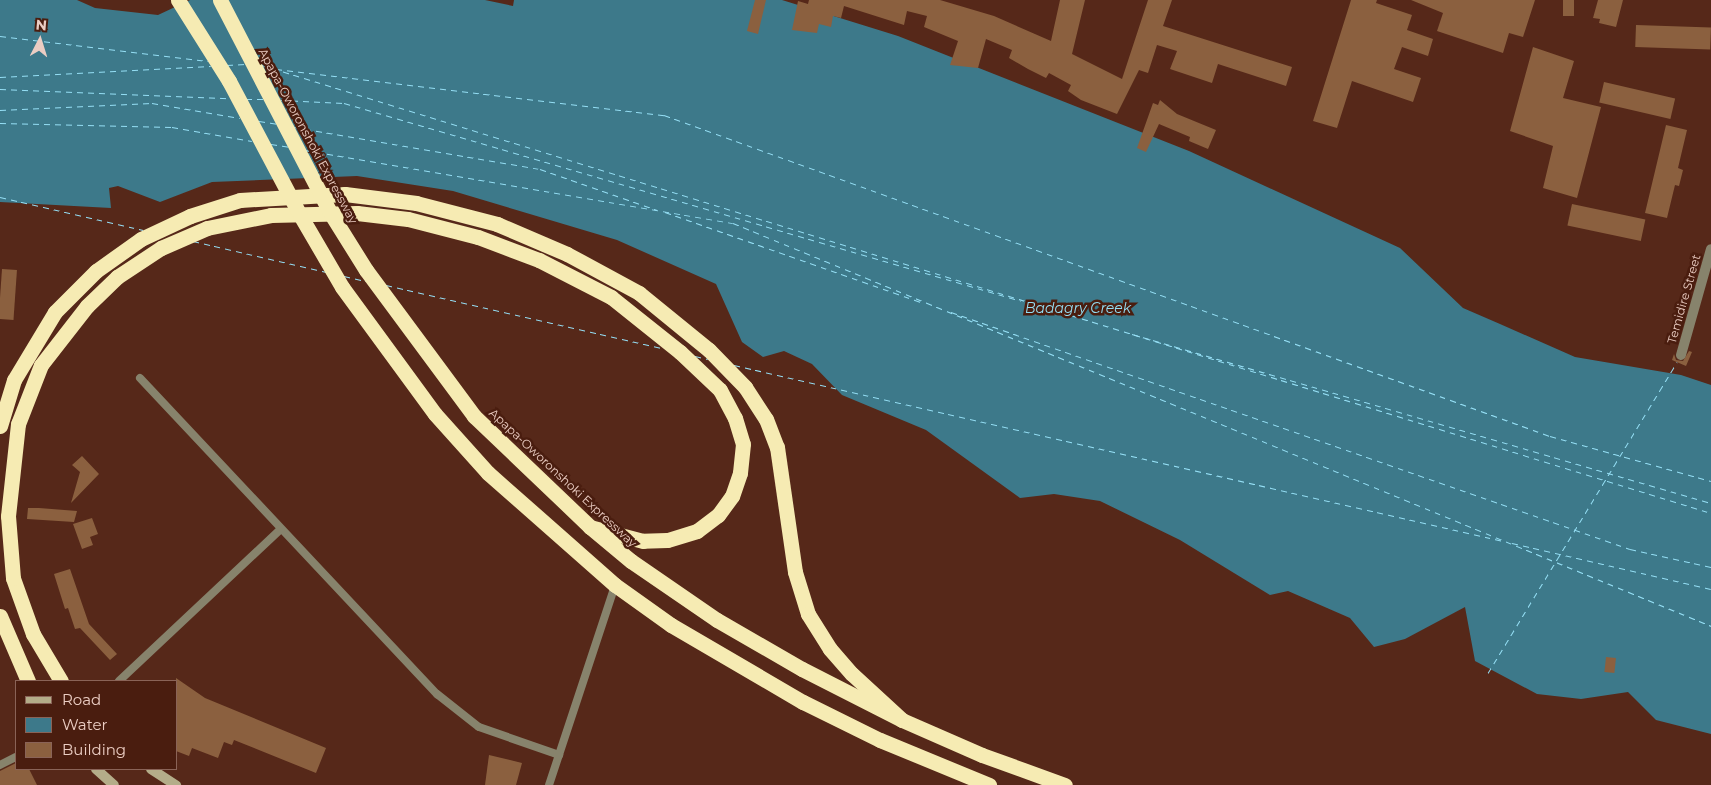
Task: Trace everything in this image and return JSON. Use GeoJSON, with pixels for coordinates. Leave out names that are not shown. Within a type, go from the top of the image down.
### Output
{"type":"FeatureCollection","features":[{"type":"Feature","properties":{"kind":"highway"},"geometry":{"type":"LineString","coordinates":[[178,0],[229,81],[342,287],[435,414],[488,472],[615,584],[670,625],[803,702],[880,740],[989,785]]}},
{"type":"Feature","properties":{"kind":"highway","name":"Apapa-Oworonshoki Expressway"},"geometry":{"type":"LineString","coordinates":[[220,0],[330,214],[366,270],[474,416],[590,527],[631,561],[717,620],[802,669],[902,720],[982,755],[1064,785]]}},
{"type":"Feature","properties":{"kind":"highway"},"geometry":{"type":"LineString","coordinates":[[0,426],[14,380],[55,312],[96,270],[142,239],[190,216],[240,200],[344,194],[416,203],[497,224],[567,254],[639,293],[709,350],[745,387],[766,419],[777,447],[795,572],[808,614],[830,649],[852,674],[902,720]]}},
{"type":"Feature","properties":{"kind":"highway"},"geometry":{"type":"LineString","coordinates":[[60,680],[33,634],[13,578],[8,516],[18,424],[41,365],[87,306],[117,277],[154,253],[207,228],[271,215],[357,213],[408,220],[495,243],[539,260],[611,296],[680,352],[720,390],[735,418],[743,444],[740,473],[732,496],[718,514],[697,531],[668,540],[643,541],[590,527]]}},
{"type":"Feature","properties":{"kind":"highway"},"geometry":{"type":"LineString","coordinates":[[0,616],[28,680]]}},
{"type":"Feature","properties":{"kind":"street","name":"Temidire Street"},"geometry":{"type":"LineString","coordinates":[[1681,355],[1711,250]]}},
{"type":"Feature","properties":{"kind":"street"},"geometry":{"type":"LineString","coordinates":[[97,770],[114,785]]}},
{"type":"Feature","properties":{"kind":"street"},"geometry":{"type":"LineString","coordinates":[[153,770],[176,785]]}},
{"type":"Feature","properties":{"kind":"lane"},"geometry":{"type":"LineString","coordinates":[[140,378],[437,694],[479,727],[559,755]]}},
{"type":"Feature","properties":{"kind":"lane"},"geometry":{"type":"LineString","coordinates":[[120,680],[281,529]]}},
{"type":"Feature","properties":{"kind":"lane"},"geometry":{"type":"LineString","coordinates":[[549,785],[615,584]]}},
{"type":"Feature","properties":{"kind":"lane"},"geometry":{"type":"LineString","coordinates":[[0,765],[15,758]]}},
{"type":"Feature","properties":{"kind":"water","name":"Badagry Creek"},"geometry":{"type":"Polygon","coordinates":[[[0,0],[77,0],[95,8],[158,15],[190,0],[485,0],[513,6],[514,0],[782,0],[898,36],[1189,151],[1400,248],[1463,308],[1575,357],[1681,375],[1711,385],[1711,734],[1656,720],[1628,692],[1581,699],[1537,694],[1475,661],[1465,607],[1405,639],[1374,647],[1350,618],[1288,591],[1270,595],[1180,540],[1100,501],[1054,494],[1020,498],[926,430],[842,395],[812,364],[784,351],[763,357],[742,342],[716,284],[617,240],[453,191],[357,176],[212,182],[160,202],[118,186],[109,188],[111,208],[0,202],[0,0]]]}},
{"type":"Feature","properties":{"kind":"building"},"geometry":{"type":"Polygon","coordinates":[[[755,0],[766,0],[758,34],[747,31],[755,0]]]}},
{"type":"Feature","properties":{"kind":"building"},"geometry":{"type":"Polygon","coordinates":[[[809,0],[940,0],[994,16],[1051,41],[1060,0],[1085,0],[1072,54],[1122,79],[1148,0],[1172,0],[1163,26],[1292,67],[1286,86],[1218,64],[1212,83],[1170,69],[1177,51],[1157,45],[1148,73],[1139,70],[1117,114],[1081,100],[1068,91],[1071,85],[1049,73],[1046,78],[1028,69],[1009,58],[1012,50],[986,39],[978,68],[950,65],[958,41],[924,27],[927,16],[907,11],[904,25],[844,6],[841,18],[833,16],[831,27],[819,24],[817,33],[792,30],[798,1],[808,4],[809,0]]]}},
{"type":"Feature","properties":{"kind":"building"},"geometry":{"type":"Polygon","coordinates":[[[1351,0],[1377,0],[1376,3],[1412,15],[1407,30],[1433,39],[1428,56],[1402,47],[1394,69],[1421,78],[1413,102],[1352,81],[1337,128],[1313,121],[1351,0]]]}},
{"type":"Feature","properties":{"kind":"building"},"geometry":{"type":"Polygon","coordinates":[[[1411,0],[1535,0],[1523,37],[1509,33],[1503,53],[1437,31],[1443,13],[1411,0]]]}},
{"type":"Feature","properties":{"kind":"building"},"geometry":{"type":"Polygon","coordinates":[[[1563,0],[1574,0],[1574,16],[1563,16],[1563,0]]]}},
{"type":"Feature","properties":{"kind":"building"},"geometry":{"type":"Polygon","coordinates":[[[1598,0],[1623,0],[1616,27],[1599,23],[1600,19],[1593,18],[1598,0]]]}},
{"type":"Feature","properties":{"kind":"building"},"geometry":{"type":"Polygon","coordinates":[[[1636,25],[1711,28],[1710,50],[1635,47],[1636,25]]]}},
{"type":"Feature","properties":{"kind":"building"},"geometry":{"type":"Polygon","coordinates":[[[1533,47],[1574,61],[1563,98],[1601,107],[1577,198],[1543,188],[1553,146],[1510,131],[1533,47]]]}},
{"type":"Feature","properties":{"kind":"building"},"geometry":{"type":"Polygon","coordinates":[[[1604,82],[1675,98],[1670,119],[1599,102],[1604,82]]]}},
{"type":"Feature","properties":{"kind":"building"},"geometry":{"type":"Polygon","coordinates":[[[1160,100],[1177,114],[1216,130],[1208,149],[1189,141],[1190,137],[1159,124],[1146,152],[1137,148],[1153,103],[1158,105],[1160,100]]]}},
{"type":"Feature","properties":{"kind":"building"},"geometry":{"type":"Polygon","coordinates":[[[1666,125],[1687,130],[1678,168],[1683,170],[1679,186],[1675,185],[1667,218],[1645,213],[1666,125]]]}},
{"type":"Feature","properties":{"kind":"building"},"geometry":{"type":"Polygon","coordinates":[[[1572,204],[1645,220],[1641,241],[1567,226],[1572,204]]]}},
{"type":"Feature","properties":{"kind":"building"},"geometry":{"type":"Polygon","coordinates":[[[2,269],[17,270],[13,320],[0,319],[2,269]]]}},
{"type":"Feature","properties":{"kind":"building"},"geometry":{"type":"Polygon","coordinates":[[[1689,351],[1692,352],[1686,366],[1672,360],[1674,354],[1676,360],[1683,361],[1689,351]]]}},
{"type":"Feature","properties":{"kind":"building"},"geometry":{"type":"Polygon","coordinates":[[[82,456],[99,474],[71,503],[80,472],[72,465],[82,456]]]}},
{"type":"Feature","properties":{"kind":"building"},"geometry":{"type":"Polygon","coordinates":[[[28,508],[77,511],[74,522],[27,519],[28,508]]]}},
{"type":"Feature","properties":{"kind":"building"},"geometry":{"type":"Polygon","coordinates":[[[92,518],[98,534],[90,537],[93,545],[82,549],[73,524],[92,518]]]}},
{"type":"Feature","properties":{"kind":"building"},"geometry":{"type":"Polygon","coordinates":[[[70,569],[89,624],[117,654],[110,660],[80,628],[75,629],[68,608],[65,609],[54,574],[70,569]]]}},
{"type":"Feature","properties":{"kind":"building"},"geometry":{"type":"Polygon","coordinates":[[[1606,657],[1616,658],[1614,673],[1604,672],[1606,657]]]}},
{"type":"Feature","properties":{"kind":"building"},"geometry":{"type":"Polygon","coordinates":[[[176,678],[205,698],[326,748],[316,773],[234,740],[232,745],[224,742],[218,758],[192,748],[189,756],[178,752],[178,680],[176,678]]]}},
{"type":"Feature","properties":{"kind":"building"},"geometry":{"type":"Polygon","coordinates":[[[489,755],[522,763],[516,785],[485,785],[489,755]]]}},
{"type":"Feature","properties":{"kind":"building"},"geometry":{"type":"Polygon","coordinates":[[[15,764],[15,770],[30,770],[37,785],[0,785],[0,771],[15,764]]]}},
{"type":"Feature","properties":{"kind":"ferry route"},"geometry":{"type":"LineString","coordinates":[[0,36],[208,61]]}},
{"type":"Feature","properties":{"kind":"ferry route"},"geometry":{"type":"LineString","coordinates":[[227,65],[246,64]]}},
{"type":"Feature","properties":{"kind":"ferry route"},"geometry":{"type":"LineString","coordinates":[[262,65],[1711,513]]}},
{"type":"Feature","properties":{"kind":"ferry route"},"geometry":{"type":"LineString","coordinates":[[0,77],[211,66]]}},
{"type":"Feature","properties":{"kind":"ferry route"},"geometry":{"type":"LineString","coordinates":[[276,69],[664,115],[1550,436],[1711,481]]}},
{"type":"Feature","properties":{"kind":"ferry route"},"geometry":{"type":"LineString","coordinates":[[0,89],[229,98]]}},
{"type":"Feature","properties":{"kind":"ferry route"},"geometry":{"type":"LineString","coordinates":[[246,99],[264,99]]}},
{"type":"Feature","properties":{"kind":"ferry route"},"geometry":{"type":"LineString","coordinates":[[281,100],[344,103],[1021,301]]}},
{"type":"Feature","properties":{"kind":"ferry route"},"geometry":{"type":"LineString","coordinates":[[0,110],[152,103],[240,118]]}},
{"type":"Feature","properties":{"kind":"ferry route"},"geometry":{"type":"LineString","coordinates":[[259,121],[277,124]]}},
{"type":"Feature","properties":{"kind":"ferry route"},"geometry":{"type":"LineString","coordinates":[[0,123],[172,127],[252,141]]}},
{"type":"Feature","properties":{"kind":"ferry route"},"geometry":{"type":"LineString","coordinates":[[294,127],[540,169],[657,210]]}},
{"type":"Feature","properties":{"kind":"ferry route"},"geometry":{"type":"LineString","coordinates":[[271,144],[289,147]]}},
{"type":"Feature","properties":{"kind":"ferry route"},"geometry":{"type":"LineString","coordinates":[[305,150],[733,223],[1711,626]]}},
{"type":"Feature","properties":{"kind":"ferry route"},"geometry":{"type":"LineString","coordinates":[[0,197],[143,230]]}},
{"type":"Feature","properties":{"kind":"ferry route"},"geometry":{"type":"LineString","coordinates":[[665,212],[921,302]]}},
{"type":"Feature","properties":{"kind":"ferry route"},"geometry":{"type":"LineString","coordinates":[[193,241],[326,272]]}},
{"type":"Feature","properties":{"kind":"ferry route"},"geometry":{"type":"LineString","coordinates":[[344,276],[365,281]]}},
{"type":"Feature","properties":{"kind":"ferry route"},"geometry":{"type":"LineString","coordinates":[[386,285],[665,349]]}},
{"type":"Feature","properties":{"kind":"ferry route"},"geometry":{"type":"LineString","coordinates":[[951,312],[1630,549],[1711,567]]}},
{"type":"Feature","properties":{"kind":"ferry route"},"geometry":{"type":"LineString","coordinates":[[1132,334],[1711,503]]}},
{"type":"Feature","properties":{"kind":"ferry route"},"geometry":{"type":"LineString","coordinates":[[695,356],[708,359]]}},
{"type":"Feature","properties":{"kind":"ferry route"},"geometry":{"type":"LineString","coordinates":[[1488,673],[1677,362]]}},
{"type":"Feature","properties":{"kind":"ferry route"},"geometry":{"type":"LineString","coordinates":[[734,365],[1503,541]]}},
{"type":"Feature","properties":{"kind":"ferry route"},"geometry":{"type":"LineString","coordinates":[[1512,543],[1711,589]]}}]}
